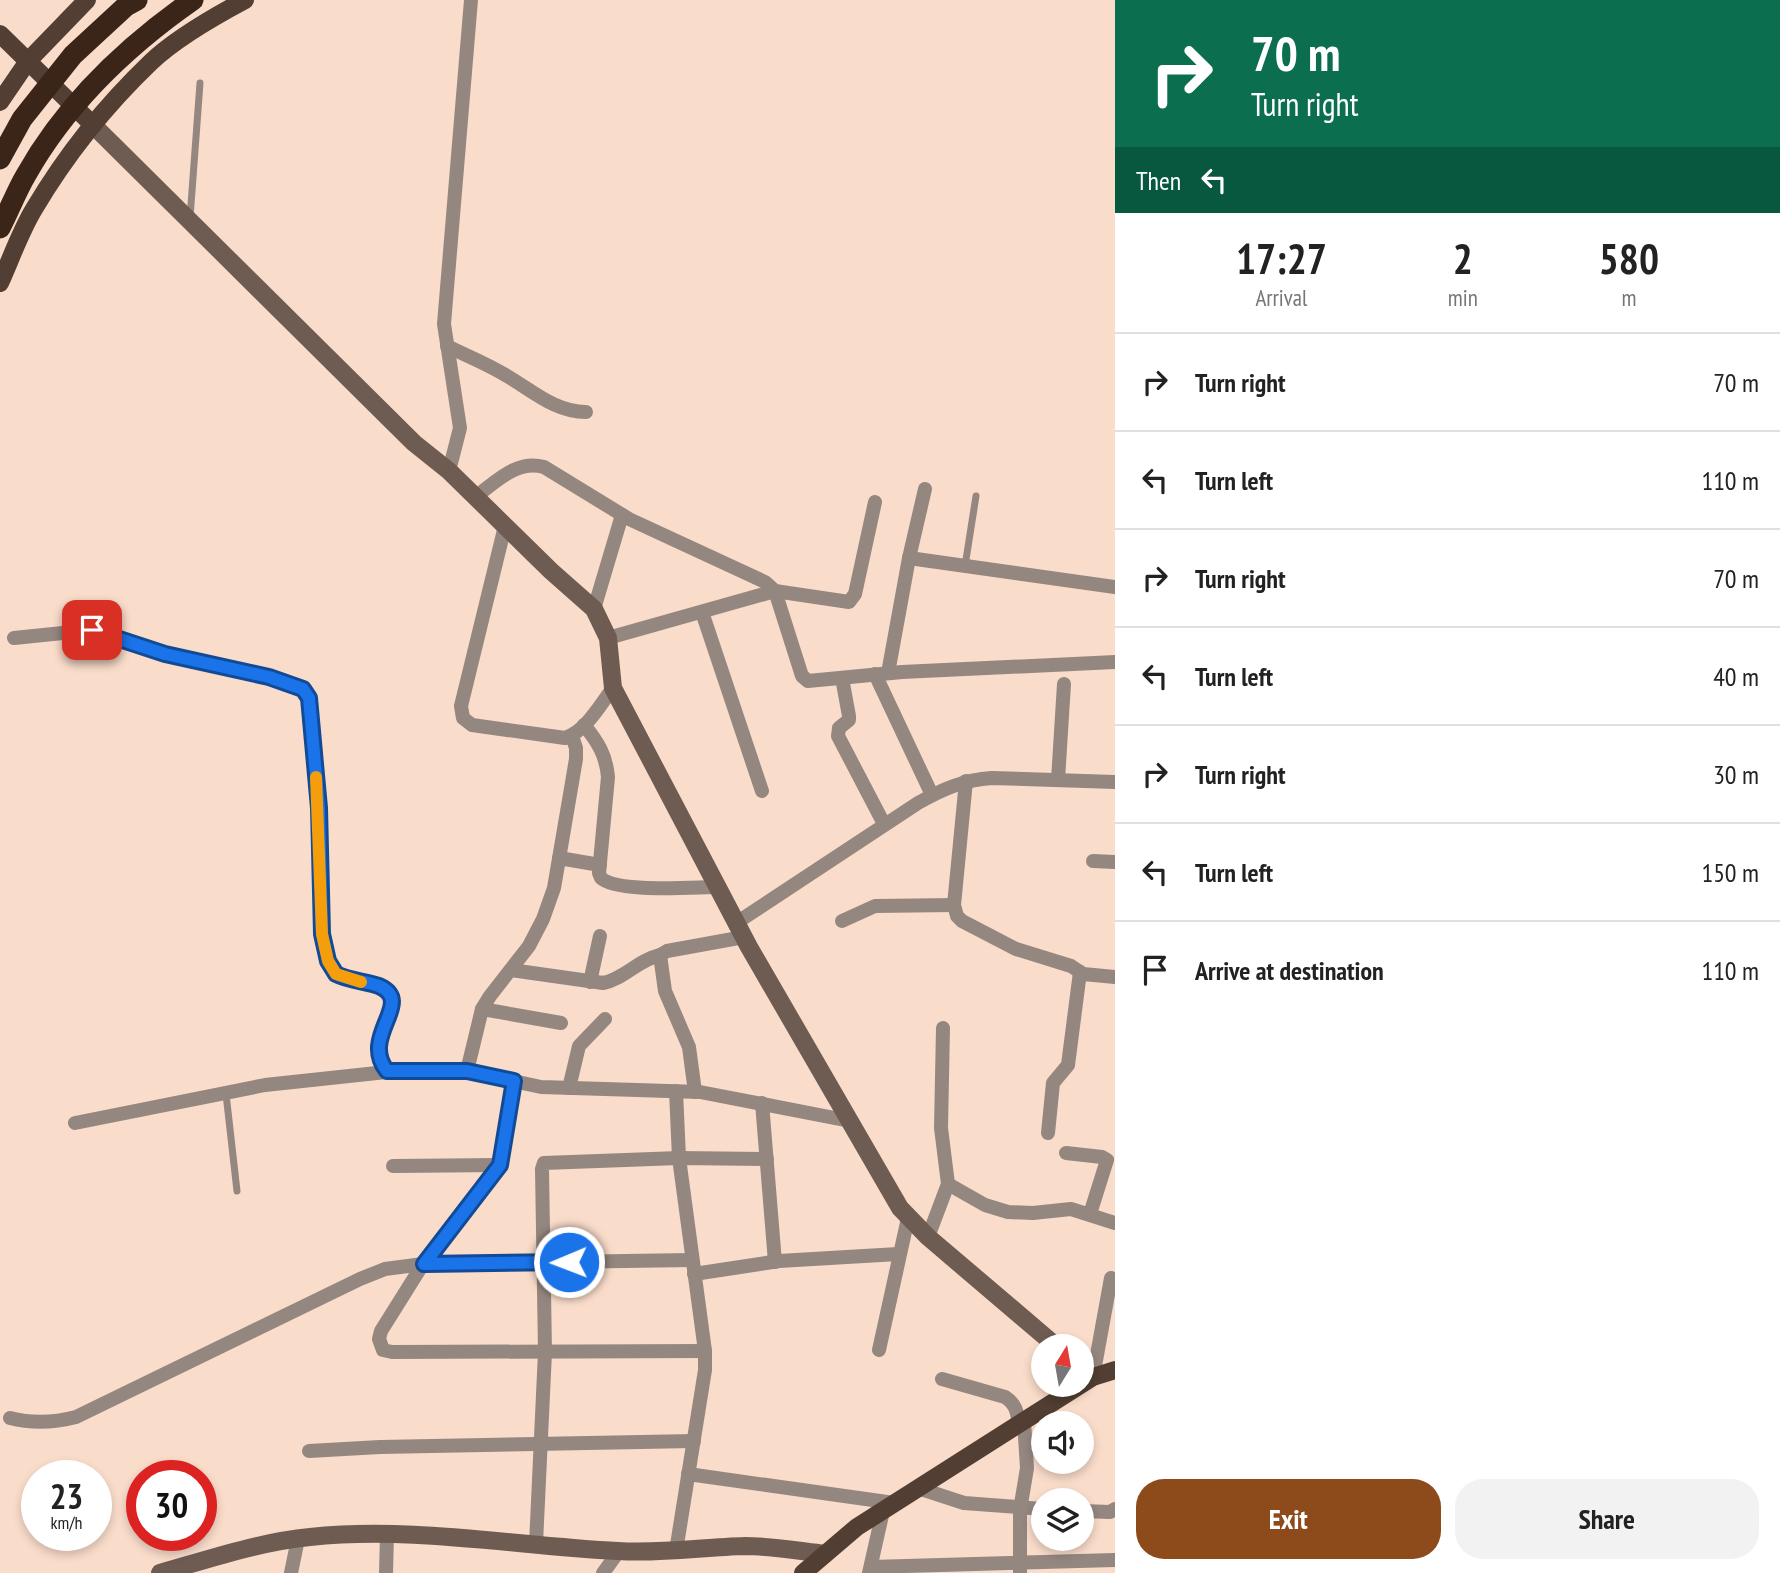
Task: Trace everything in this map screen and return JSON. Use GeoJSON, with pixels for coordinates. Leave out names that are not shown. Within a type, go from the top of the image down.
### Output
{"type":"FeatureCollection","features":[{"type":"Feature","properties":{"kind":"highway"},"geometry":{"type":"LineString","coordinates":[[0,159],[22,118],[72,55],[136,0]]}},
{"type":"Feature","properties":{"kind":"highway"},"geometry":{"type":"LineString","coordinates":[[0,228],[26,174],[59,126],[100,77],[155,27],[193,0]]}},
{"type":"Feature","properties":{"kind":"main road"},"geometry":{"type":"LineString","coordinates":[[0,102],[28,61],[87,0]]}},
{"type":"Feature","properties":{"kind":"main road"},"geometry":{"type":"LineString","coordinates":[[0,283],[33,211],[71,151],[93,125],[152,61],[214,17],[245,0]]}},
{"type":"Feature","properties":{"kind":"main road"},"geometry":{"type":"LineString","coordinates":[[0,34],[93,125]]}},
{"type":"Feature","properties":{"kind":"main road"},"geometry":{"type":"LineString","coordinates":[[1094,1372],[1115,1370]]}},
{"type":"Feature","properties":{"kind":"main road"},"geometry":{"type":"LineString","coordinates":[[803,1573],[857,1527],[1022,1422],[1054,1397]]}},
{"type":"Feature","properties":{"kind":"street"},"geometry":{"type":"LineString","coordinates":[[449,471],[460,428],[444,324],[471,0]]}},
{"type":"Feature","properties":{"kind":"street"},"geometry":{"type":"LineString","coordinates":[[93,125],[414,443],[449,471],[594,609],[608,638],[613,688],[740,930],[908,1218],[1042,1334]]}},
{"type":"Feature","properties":{"kind":"street"},"geometry":{"type":"LineString","coordinates":[[447,346],[500,372],[558,407],[571,412],[586,412]]}},
{"type":"Feature","properties":{"kind":"street"},"geometry":{"type":"LineString","coordinates":[[475,497],[510,471],[529,464],[535,465],[553,472],[622,515],[765,582],[775,591],[804,680],[813,682],[842,678],[881,678],[1025,664],[1115,662]]}},
{"type":"Feature","properties":{"kind":"street"},"geometry":{"type":"LineString","coordinates":[[925,489],[881,678],[888,704],[932,795]]}},
{"type":"Feature","properties":{"kind":"street"},"geometry":{"type":"LineString","coordinates":[[608,638],[775,591],[845,603],[852,600],[875,502]]}},
{"type":"Feature","properties":{"kind":"street"},"geometry":{"type":"LineString","coordinates":[[594,609],[622,515]]}},
{"type":"Feature","properties":{"kind":"street"},"geometry":{"type":"LineString","coordinates":[[505,526],[461,706],[463,718],[472,725],[565,738],[572,736],[584,725],[613,688]]}},
{"type":"Feature","properties":{"kind":"street"},"geometry":{"type":"LineString","coordinates":[[909,558],[1115,587]]}},
{"type":"Feature","properties":{"kind":"street"},"geometry":{"type":"LineString","coordinates":[[702,612],[762,791]]}},
{"type":"Feature","properties":{"kind":"street"},"geometry":{"type":"LineString","coordinates":[[14,638],[92,630],[165,654],[269,677],[303,689],[309,698],[318,799],[324,947],[336,974],[380,987],[389,993],[393,1002],[377,1053],[387,1071]]}},
{"type":"Feature","properties":{"kind":"street"},"geometry":{"type":"LineString","coordinates":[[842,678],[849,720],[839,728],[838,736],[884,824]]}},
{"type":"Feature","properties":{"kind":"street"},"geometry":{"type":"LineString","coordinates":[[1058,780],[1064,684]]}},
{"type":"Feature","properties":{"kind":"street"},"geometry":{"type":"LineString","coordinates":[[584,725],[598,742],[606,762],[608,777],[601,878],[613,885],[634,888],[718,887]]}},
{"type":"Feature","properties":{"kind":"street"},"geometry":{"type":"LineString","coordinates":[[467,1071],[482,1009],[529,946],[543,919],[554,888],[576,759],[572,736]]}},
{"type":"Feature","properties":{"kind":"street"},"geometry":{"type":"LineString","coordinates":[[511,970],[590,982],[613,981],[641,962],[667,951],[740,930],[884,824],[947,787],[966,781],[992,778],[1115,782]]}},
{"type":"Feature","properties":{"kind":"street"},"geometry":{"type":"LineString","coordinates":[[966,781],[954,905],[957,916],[1016,949],[1071,966],[1088,975],[1115,977]]}},
{"type":"Feature","properties":{"kind":"street"},"geometry":{"type":"LineString","coordinates":[[559,858],[600,865]]}},
{"type":"Feature","properties":{"kind":"street"},"geometry":{"type":"LineString","coordinates":[[1093,861],[1115,862]]}},
{"type":"Feature","properties":{"kind":"street"},"geometry":{"type":"LineString","coordinates":[[842,921],[875,906],[954,905]]}},
{"type":"Feature","properties":{"kind":"street"},"geometry":{"type":"LineString","coordinates":[[590,982],[600,936]]}},
{"type":"Feature","properties":{"kind":"street"},"geometry":{"type":"LineString","coordinates":[[660,955],[665,991],[689,1047],[695,1092]]}},
{"type":"Feature","properties":{"kind":"street"},"geometry":{"type":"LineString","coordinates":[[1048,1133],[1053,1083],[1068,1065],[1080,972]]}},
{"type":"Feature","properties":{"kind":"street"},"geometry":{"type":"LineString","coordinates":[[482,1009],[561,1023]]}},
{"type":"Feature","properties":{"kind":"street"},"geometry":{"type":"LineString","coordinates":[[569,1088],[579,1046],[604,1019]]}},
{"type":"Feature","properties":{"kind":"street"},"geometry":{"type":"LineString","coordinates":[[928,1237],[948,1184],[941,1128],[943,1028]]}},
{"type":"Feature","properties":{"kind":"street"},"geometry":{"type":"LineString","coordinates":[[75,1123],[265,1085],[387,1071],[467,1071],[531,1086],[695,1092],[850,1121]]}},
{"type":"Feature","properties":{"kind":"street"},"geometry":{"type":"LineString","coordinates":[[514,1081],[500,1165],[424,1264],[381,1331],[379,1339],[383,1350],[705,1351]]}},
{"type":"Feature","properties":{"kind":"street"},"geometry":{"type":"LineString","coordinates":[[676,1091],[679,1158],[705,1351],[705,1370],[676,1551]]}},
{"type":"Feature","properties":{"kind":"street"},"geometry":{"type":"LineString","coordinates":[[762,1103],[775,1262]]}},
{"type":"Feature","properties":{"kind":"street"},"geometry":{"type":"LineString","coordinates":[[1066,1153],[1102,1157],[1107,1160],[1090,1214]]}},
{"type":"Feature","properties":{"kind":"street"},"geometry":{"type":"LineString","coordinates":[[536,1544],[545,1352],[544,1163],[679,1158],[767,1159]]}},
{"type":"Feature","properties":{"kind":"street"},"geometry":{"type":"LineString","coordinates":[[393,1166],[500,1165]]}},
{"type":"Feature","properties":{"kind":"street"},"geometry":{"type":"LineString","coordinates":[[948,1184],[985,1205],[1007,1212],[1033,1213],[1071,1209],[1115,1223]]}},
{"type":"Feature","properties":{"kind":"street"},"geometry":{"type":"LineString","coordinates":[[879,1350],[908,1218]]}},
{"type":"Feature","properties":{"kind":"street"},"geometry":{"type":"LineString","coordinates":[[10,1418],[43,1423],[76,1417],[360,1279],[386,1269],[424,1264],[544,1263],[693,1267],[898,1254]]}},
{"type":"Feature","properties":{"kind":"street"},"geometry":{"type":"LineString","coordinates":[[1094,1345],[1111,1278]]}},
{"type":"Feature","properties":{"kind":"street"},"geometry":{"type":"LineString","coordinates":[[942,1379],[1005,1396],[1012,1401],[1022,1422],[1027,1478],[1021,1506],[1020,1568]]}},
{"type":"Feature","properties":{"kind":"street"},"geometry":{"type":"LineString","coordinates":[[309,1451],[694,1441]]}},
{"type":"Feature","properties":{"kind":"street"},"geometry":{"type":"LineString","coordinates":[[688,1474],[889,1507],[870,1570],[1020,1568],[1115,1560]]}},
{"type":"Feature","properties":{"kind":"street"},"geometry":{"type":"LineString","coordinates":[[918,1488],[964,1503],[1031,1507]]}},
{"type":"Feature","properties":{"kind":"street"},"geometry":{"type":"LineString","coordinates":[[1094,1511],[1110,1512],[1115,1509]]}},
{"type":"Feature","properties":{"kind":"street"},"geometry":{"type":"LineString","coordinates":[[386,1573],[387,1535]]}},
{"type":"Feature","properties":{"kind":"street"},"geometry":{"type":"LineString","coordinates":[[160,1573],[268,1543],[387,1535],[619,1551],[676,1551],[748,1546],[825,1554]]}},
{"type":"Feature","properties":{"kind":"street"},"geometry":{"type":"LineString","coordinates":[[291,1573],[299,1539]]}},
{"type":"Feature","properties":{"kind":"street"},"geometry":{"type":"LineString","coordinates":[[603,1573],[619,1551]]}},
{"type":"Feature","properties":{"kind":"lane"},"geometry":{"type":"LineString","coordinates":[[190,219],[200,83]]}},
{"type":"Feature","properties":{"kind":"lane"},"geometry":{"type":"LineString","coordinates":[[965,566],[976,496]]}},
{"type":"Feature","properties":{"kind":"lane"},"geometry":{"type":"LineString","coordinates":[[226,1094],[237,1191]]}},
{"type":"Feature","properties":{"kind":"slow traffic"},"geometry":{"type":"LineString","coordinates":[[316,777],[324,947],[336,974],[361,982]]}},
{"type":"Feature","properties":{"kind":"route"},"geometry":{"type":"LineString","coordinates":[[92,630],[165,654],[269,677],[303,689],[309,698],[319,808],[324,947],[336,974],[380,987],[389,993],[393,1002],[379,1040],[377,1053],[380,1062],[387,1071],[467,1071],[514,1081],[500,1165],[424,1264],[569,1262]]}}]}
